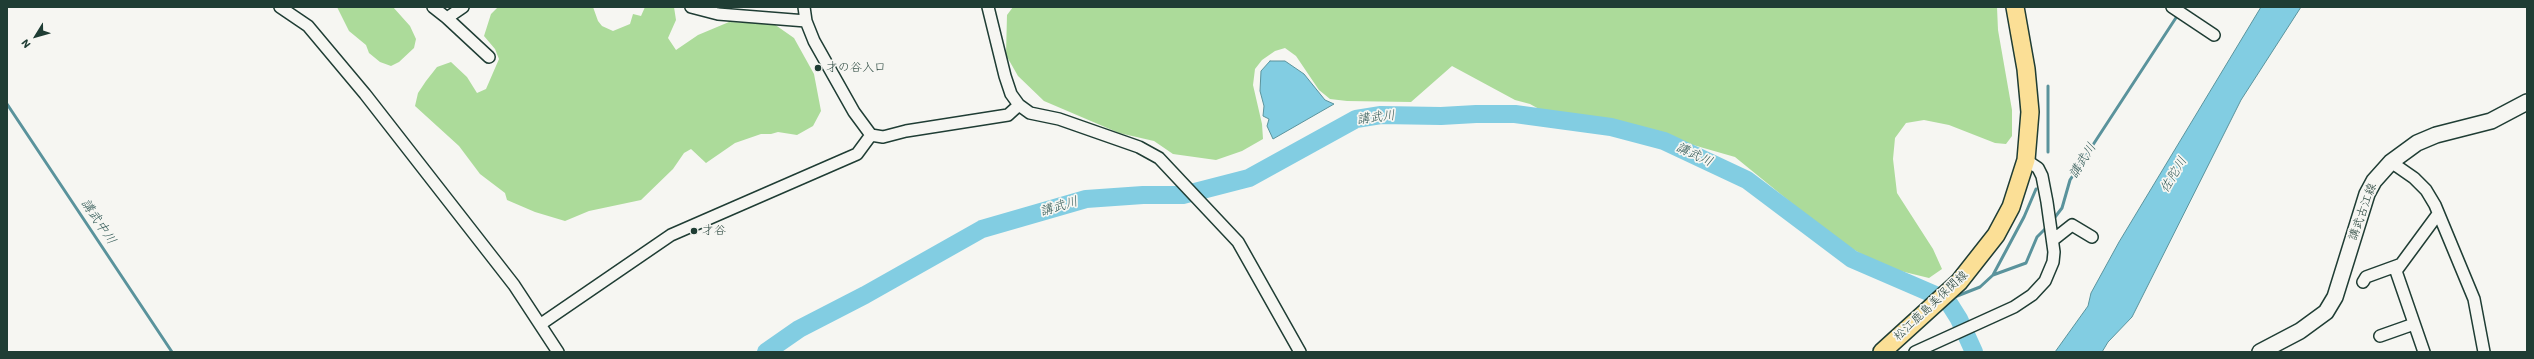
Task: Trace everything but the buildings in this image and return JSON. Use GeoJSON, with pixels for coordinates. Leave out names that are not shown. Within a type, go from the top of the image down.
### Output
{"type":"FeatureCollection","features":[{"type":"Feature","properties":{"kind":"main road","name":"松江鹿島美保関線"},"geometry":{"type":"LineString","coordinates":[[1883,352],[1959,282],[1996,235],[2011,207],[2026,160],[2030,112],[2026,69],[2015,7]]}},
{"type":"Feature","properties":{"kind":"main road","name":"講武古江線"},"geometry":{"type":"LineString","coordinates":[[2260,352],[2300,331],[2326,312],[2335,298],[2368,194],[2374,181],[2390,162],[2417,143],[2436,135],[2491,122],[2527,102]]}},
{"type":"Feature","properties":{"kind":"street"},"geometry":{"type":"LineString","coordinates":[[280,7],[308,26],[365,94],[541,324],[558,352]]}},
{"type":"Feature","properties":{"kind":"street"},"geometry":{"type":"LineString","coordinates":[[433,7],[489,57]]}},
{"type":"Feature","properties":{"kind":"street"},"geometry":{"type":"LineString","coordinates":[[447,18],[463,7]]}},
{"type":"Feature","properties":{"kind":"street"},"geometry":{"type":"LineString","coordinates":[[691,7],[718,14],[806,21]]}},
{"type":"Feature","properties":{"kind":"street"},"geometry":{"type":"LineString","coordinates":[[804,7],[806,21],[814,41],[863,128],[871,135],[883,137],[906,131],[1008,115],[1019,105]]}},
{"type":"Feature","properties":{"kind":"street"},"geometry":{"type":"LineString","coordinates":[[988,7],[1005,76],[1011,94],[1019,105],[1030,113],[1059,119],[1148,151],[1159,158],[1202,202],[1243,248],[1300,352]]}},
{"type":"Feature","properties":{"kind":"street"},"geometry":{"type":"LineString","coordinates":[[2177,10],[2214,35]]}},
{"type":"Feature","properties":{"kind":"street"},"geometry":{"type":"LineString","coordinates":[[541,324],[671,235],[856,154],[871,135]]}},
{"type":"Feature","properties":{"kind":"street"},"geometry":{"type":"LineString","coordinates":[[1915,352],[1947,336],[2014,307],[2038,289],[2045,281],[2053,262],[2053,240],[2042,176],[2038,168],[2026,160]]}},
{"type":"Feature","properties":{"kind":"street"},"geometry":{"type":"LineString","coordinates":[[2390,162],[2414,178],[2426,190],[2438,214],[2474,299],[2484,352]]}},
{"type":"Feature","properties":{"kind":"street"},"geometry":{"type":"LineString","coordinates":[[2424,352],[2397,275],[2399,265],[2438,214]]}},
{"type":"Feature","properties":{"kind":"street"},"geometry":{"type":"LineString","coordinates":[[2053,240],[2072,224],[2092,237]]}},
{"type":"Feature","properties":{"kind":"street"},"geometry":{"type":"LineString","coordinates":[[2363,282],[2366,277],[2399,265]]}},
{"type":"Feature","properties":{"kind":"street"},"geometry":{"type":"LineString","coordinates":[[2380,336],[2414,324]]}},
{"type":"Feature","properties":{"kind":"green space"},"geometry":{"type":"Polygon","coordinates":[[[337,7],[393,7],[410,26],[416,39],[414,48],[399,62],[391,66],[380,62],[369,53],[366,45],[349,31],[337,7]]]}},
{"type":"Feature","properties":{"kind":"green space"},"geometry":{"type":"Polygon","coordinates":[[[498,7],[593,7],[598,21],[602,26],[613,31],[630,24],[633,14],[641,16],[645,7],[674,7],[676,20],[668,38],[676,50],[698,35],[729,22],[774,24],[794,38],[814,74],[821,111],[813,126],[797,135],[778,132],[761,134],[735,143],[706,163],[691,149],[684,153],[673,169],[641,200],[589,211],[565,221],[535,212],[507,200],[505,193],[480,174],[459,146],[415,106],[418,93],[437,67],[451,62],[467,77],[477,93],[486,89],[499,59],[495,49],[484,36],[491,14],[498,7]]]}},
{"type":"Feature","properties":{"kind":"green space"},"geometry":{"type":"Polygon","coordinates":[[[1013,7],[1997,7],[1998,30],[2012,110],[2012,136],[2006,144],[1995,143],[1949,125],[1924,120],[1906,123],[1895,138],[1893,159],[1897,193],[1933,249],[1942,269],[1929,278],[1884,267],[1837,240],[1735,157],[1599,118],[1548,114],[1530,104],[1515,100],[1452,66],[1411,102],[1347,101],[1330,99],[1319,90],[1296,56],[1285,48],[1275,51],[1262,60],[1255,69],[1253,85],[1262,124],[1263,139],[1242,151],[1216,160],[1173,154],[1154,141],[1119,133],[1044,101],[1018,76],[1006,55],[1007,15],[1013,7]]]}},
{"type":"Feature","properties":{"kind":"water","name":"佐陀川"},"geometry":{"type":"Polygon","coordinates":[[[2261,7],[2301,7],[2241,100],[2132,317],[2108,342],[2102,352],[2055,352],[2088,306],[2091,293],[2119,242],[2261,7]]]}},
{"type":"Feature","properties":{"kind":"water"},"geometry":{"type":"Polygon","coordinates":[[[1270,61],[1285,61],[1304,74],[1325,100],[1334,104],[1273,139],[1267,126],[1269,119],[1263,116],[1264,106],[1260,91],[1261,71],[1270,61]]]}},
{"type":"Feature","properties":{"kind":"water"},"geometry":{"type":"Polygon","coordinates":[[[1972,333],[1980,352],[1968,352],[1963,338],[1972,333]]]}},
{"type":"Feature","properties":{"kind":"waterway","name":"講武川"},"geometry":{"type":"LineString","coordinates":[[2052,221],[2062,208],[2070,180],[2183,7]]}},
{"type":"Feature","properties":{"kind":"waterway"},"geometry":{"type":"LineString","coordinates":[[2048,86],[2048,152]]}},
{"type":"Feature","properties":{"kind":"waterway","name":"講武中川"},"geometry":{"type":"LineString","coordinates":[[7,104],[172,352]]}},
{"type":"Feature","properties":{"kind":"waterway","name":"講武川"},"geometry":{"type":"LineString","coordinates":[[766,352],[799,329],[865,295],[982,229],[1086,199],[1143,195],[1183,195],[1249,178],[1356,119],[1381,115],[1441,116],[1476,114],[1515,114],[1611,127],[1664,141],[1747,180],[1852,259],[1947,300],[1959,319],[1974,352]]}},
{"type":"Feature","properties":{"kind":"waterway"},"geometry":{"type":"LineString","coordinates":[[1993,275],[2024,217],[2036,189]]}},
{"type":"Feature","properties":{"kind":"waterway","name":"講武川"},"geometry":{"type":"LineString","coordinates":[[1952,298],[1980,287],[1993,275],[2026,263],[2037,237],[2047,227]]}},
{"type":"Feature","properties":{"kind":"place","name":"才の谷入口"},"geometry":{"type":"Point","coordinates":[818,68]}},
{"type":"Feature","properties":{"kind":"place","name":"才谷"},"geometry":{"type":"Point","coordinates":[694,231]}}]}
